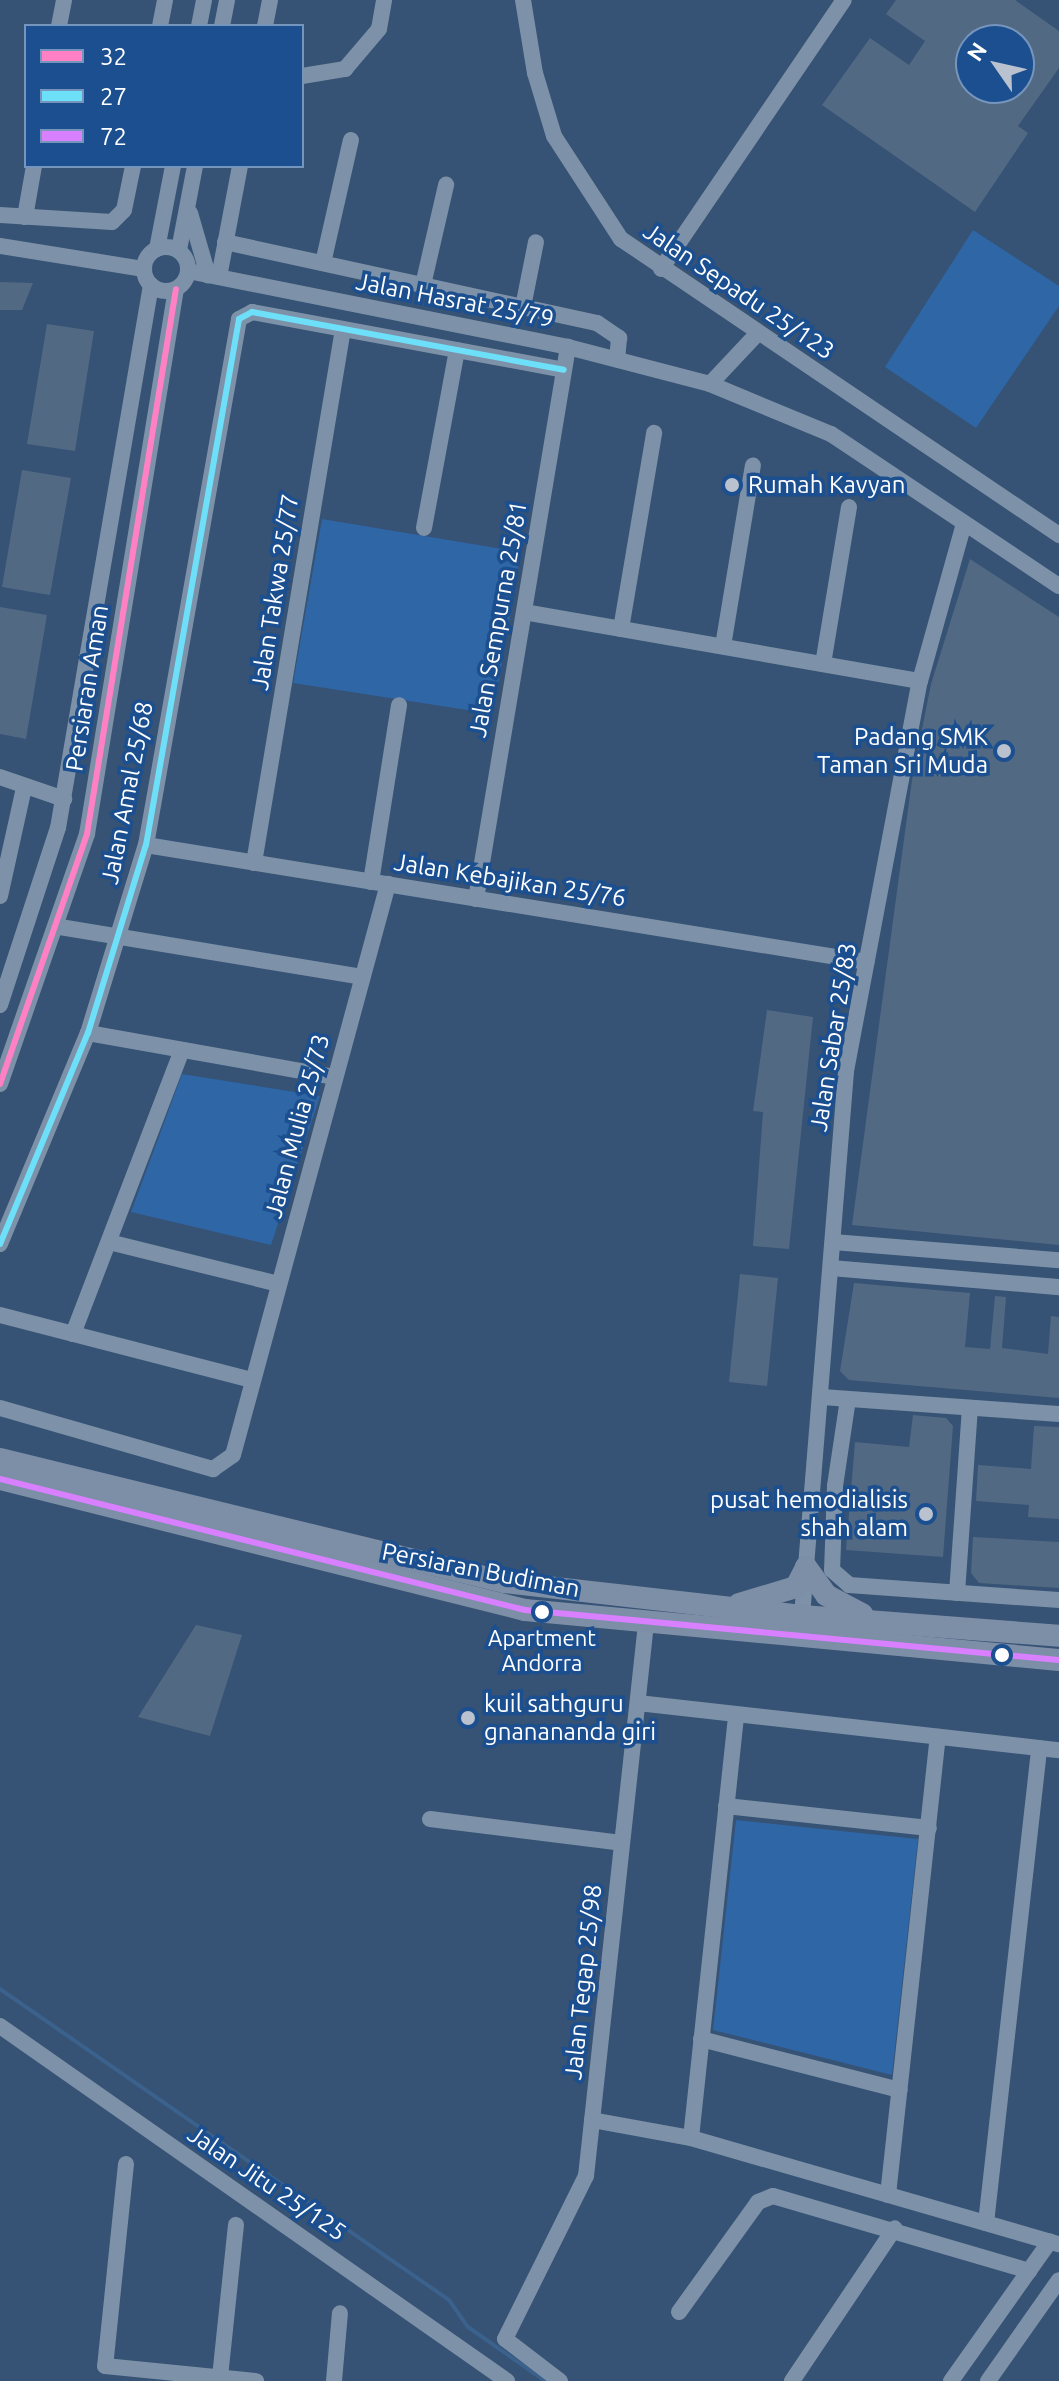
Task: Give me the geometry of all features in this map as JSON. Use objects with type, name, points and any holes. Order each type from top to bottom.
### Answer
[{"type":"main road","name":"Persiaran Budiman","points":[[0,1459],[504,1582],[718,1608],[1059,1636]]},
{"type":"main road","name":"Persiaran Budiman","points":[[0,1479],[384,1579],[525,1610],[646,1624],[909,1643],[1059,1660]]},
{"type":"main road","points":[[718,1608],[784,1593],[806,1567],[826,1595],[847,1610],[888,1622]]},
{"type":"main road","points":[[504,1582],[629,1609],[646,1624]]},
{"type":"main road","points":[[802,1616],[810,1627],[909,1643]]},
{"type":"street","points":[[59,24],[64,0]]},
{"type":"street","points":[[160,24],[165,0]]},
{"type":"street","points":[[199,24],[204,0]]},
{"type":"street","points":[[222,24],[227,0]]},
{"type":"street","points":[[265,24],[270,0]]},
{"type":"street","points":[[304,76],[345,69],[379,29],[384,0]]},
{"type":"street","points":[[661,269],[844,0]]},
{"type":"street","name":"Jalan Sepadu 25/123","points":[[518,1],[535,73],[573,174],[621,239],[757,334],[1054,532],[1059,512]]},
{"type":"street","points":[[323,263],[351,140]]},
{"type":"street","points":[[25,217],[34,168]]},
{"type":"street","points":[[0,215],[112,222],[124,210],[133,168]]},
{"type":"street","points":[[144,269],[157,249],[173,168]]},
{"type":"street","points":[[144,269],[151,285],[176,289],[188,271],[179,250],[195,168]]},
{"type":"street","points":[[214,276],[225,242],[240,168]]},
{"type":"street","points":[[423,285],[446,185]]},
{"type":"street","points":[[188,203],[214,276]]},
{"type":"street","points":[[225,242],[610,329],[619,338],[617,359]]},
{"type":"street","points":[[523,307],[536,242]]},
{"type":"street","points":[[0,246],[144,269]]},
{"type":"street","points":[[157,249],[179,250]]},
{"type":"street","points":[[123,265],[147,311]]},
{"type":"street","name":"Jalan Hasrat 25/79","points":[[188,271],[568,347],[710,384],[831,434],[1059,586]]},
{"type":"street","name":"Persiaran Aman","points":[[0,1005],[32,919],[64,799],[138,380],[151,285]]},
{"type":"street","name":"Persiaran Aman","points":[[0,1084],[60,927],[87,834],[176,289]]},
{"type":"street","name":"Jalan Amal 25/68","points":[[0,1244],[88,1033],[146,845],[233,334],[239,319],[252,312],[343,329]]},
{"type":"street","points":[[343,329],[564,370]]},
{"type":"street","name":"Jalan Takwa 25/77","points":[[254,863],[343,329]]},
{"type":"street","points":[[710,384],[757,334]]},
{"type":"street","name":"Jalan Sempurna 25/81","points":[[476,899],[568,347]]},
{"type":"street","points":[[424,528],[457,350]]},
{"type":"street","points":[[138,380],[153,365],[163,380]]},
{"type":"street","points":[[621,629],[654,433]]},
{"type":"street","points":[[723,646],[753,465]]},
{"type":"street","points":[[823,664],[849,507]]},
{"type":"street","name":"Jalan Sabar 25/83","points":[[802,1616],[846,1071],[920,681],[964,523]]},
{"type":"street","points":[[524,612],[920,681]]},
{"type":"street","name":"Jalan Mulia 25/73","points":[[0,1408],[213,1469],[233,1455],[362,977],[379,883],[399,705]]},
{"type":"street","points":[[0,777],[24,788],[64,799]]},
{"type":"street","points":[[0,896],[24,788]]},
{"type":"street","name":"Jalan Kebajikan 25/76","points":[[146,845],[867,962]]},
{"type":"street","points":[[60,927],[118,941],[362,977]]},
{"type":"street","points":[[88,1033],[335,1077]]},
{"type":"street","points":[[73,1334],[182,1050]]},
{"type":"street","points":[[109,1242],[279,1284]]},
{"type":"street","points":[[833,1242],[1059,1260]]},
{"type":"street","points":[[831,1268],[1059,1287]]},
{"type":"street","points":[[0,1315],[252,1380]]},
{"type":"street","points":[[822,1397],[1059,1414]]},
{"type":"street","points":[[848,1399],[835,1486],[832,1570],[849,1585],[1059,1600]]},
{"type":"street","points":[[957,1593],[970,1408]]},
{"type":"street","name":"Jalan Tegap 25/98","points":[[560,2381],[512,2348],[507,2327],[543,2269],[586,2176],[646,1624]]},
{"type":"street","points":[[638,1703],[1059,1750]]},
{"type":"street","points":[[691,2138],[736,1714]]},
{"type":"street","points":[[888,2195],[938,1737]]},
{"type":"street","points":[[986,2223],[1039,1748]]},
{"type":"street","points":[[726,1806],[929,1828]]},
{"type":"street","points":[[430,1819],[622,1843]]},
{"type":"street","name":"Jalan Jitu 25/125","points":[[0,2026],[507,2381]]},
{"type":"street","points":[[701,2039],[900,2090]]},
{"type":"street","points":[[592,2120],[691,2138],[1054,2242],[1029,2271],[951,2381]]},
{"type":"street","points":[[126,2164],[105,2366],[256,2381]]},
{"type":"street","points":[[679,2312],[758,2202],[773,2196],[895,2228],[1029,2271]]},
{"type":"street","points":[[220,2377],[236,2225]]},
{"type":"street","points":[[792,2381],[895,2228]]},
{"type":"street","points":[[988,2381],[1059,2280]]},
{"type":"street","points":[[334,2381],[340,2313]]},
{"type":"shaded area","points":[[973,230],[1059,286],[1059,306],[976,428],[885,367]]},
{"type":"shaded area","points":[[322,519],[521,552],[493,714],[293,683]]},
{"type":"shaded area","points":[[182,1074],[320,1096],[271,1245],[131,1212]]},
{"type":"shaded area","points":[[736,1820],[918,1839],[892,2075],[713,2030]]},
{"type":"building","points":[[896,0],[1015,0],[1059,31],[1059,68],[1035,102],[1035,24],[955,24],[955,104],[1034,104],[1018,126],[1028,133],[975,212],[822,105],[870,38],[909,65],[925,41],[886,14]]},
{"type":"building","points":[[0,282],[33,283],[22,310],[0,310]]},
{"type":"building","points":[[47,324],[94,331],[75,451],[27,444]]},
{"type":"building","points":[[22,470],[71,478],[50,595],[2,587]]},
{"type":"building","points":[[970,559],[1059,617],[1059,1245],[852,1225],[912,780],[931,684]]},
{"type":"building","points":[[0,607],[47,615],[26,739],[0,734]]},
{"type":"building","points":[[767,1010],[813,1017],[789,1249],[753,1246],[763,1112],[753,1111]]},
{"type":"building","points":[[740,1274],[778,1278],[767,1386],[729,1382]]},
{"type":"building","points":[[854,1283],[970,1293],[965,1347],[990,1349],[995,1296],[1006,1297],[1002,1348],[1048,1354],[1051,1316],[1059,1317],[1059,1398],[849,1380],[840,1371]]},
{"type":"building","points":[[913,1415],[946,1418],[953,1426],[943,1557],[846,1550],[855,1442],[909,1447]]},
{"type":"building","points":[[1034,1426],[1059,1427],[1059,1519],[1028,1517],[1029,1505],[976,1501],[978,1465],[1031,1469]]},
{"type":"building","points":[[973,1537],[1059,1542],[1059,1588],[979,1583],[971,1573]]},
{"type":"building","points":[[196,1625],[242,1635],[210,1736],[138,1717]]},
{"type":"waterway","points":[[0,1989],[449,2300],[468,2327],[545,2381]]},
{"type":"transit line","name":"32","points":[[0,1084],[87,834],[176,289]]},
{"type":"transit line","name":"27","points":[[0,1244],[88,1033],[146,845],[239,319],[252,312],[564,370]]},
{"type":"transit line","name":"72","points":[[0,1479],[525,1610],[1059,1660]]},
{"type":"place","name":"Rumah Kavyan","points":[[732,485]]},
{"type":"place","name":"Padang SMK Taman Sri Muda","points":[[1004,751]]},
{"type":"place","name":"pusat hemodialisis shah alam","points":[[926,1514]]},
{"type":"place","name":"Apartment Andorra","points":[[542,1612]]},
{"type":"place","name":"kuil sathguru gnanananda giri","points":[[468,1718]]}]
